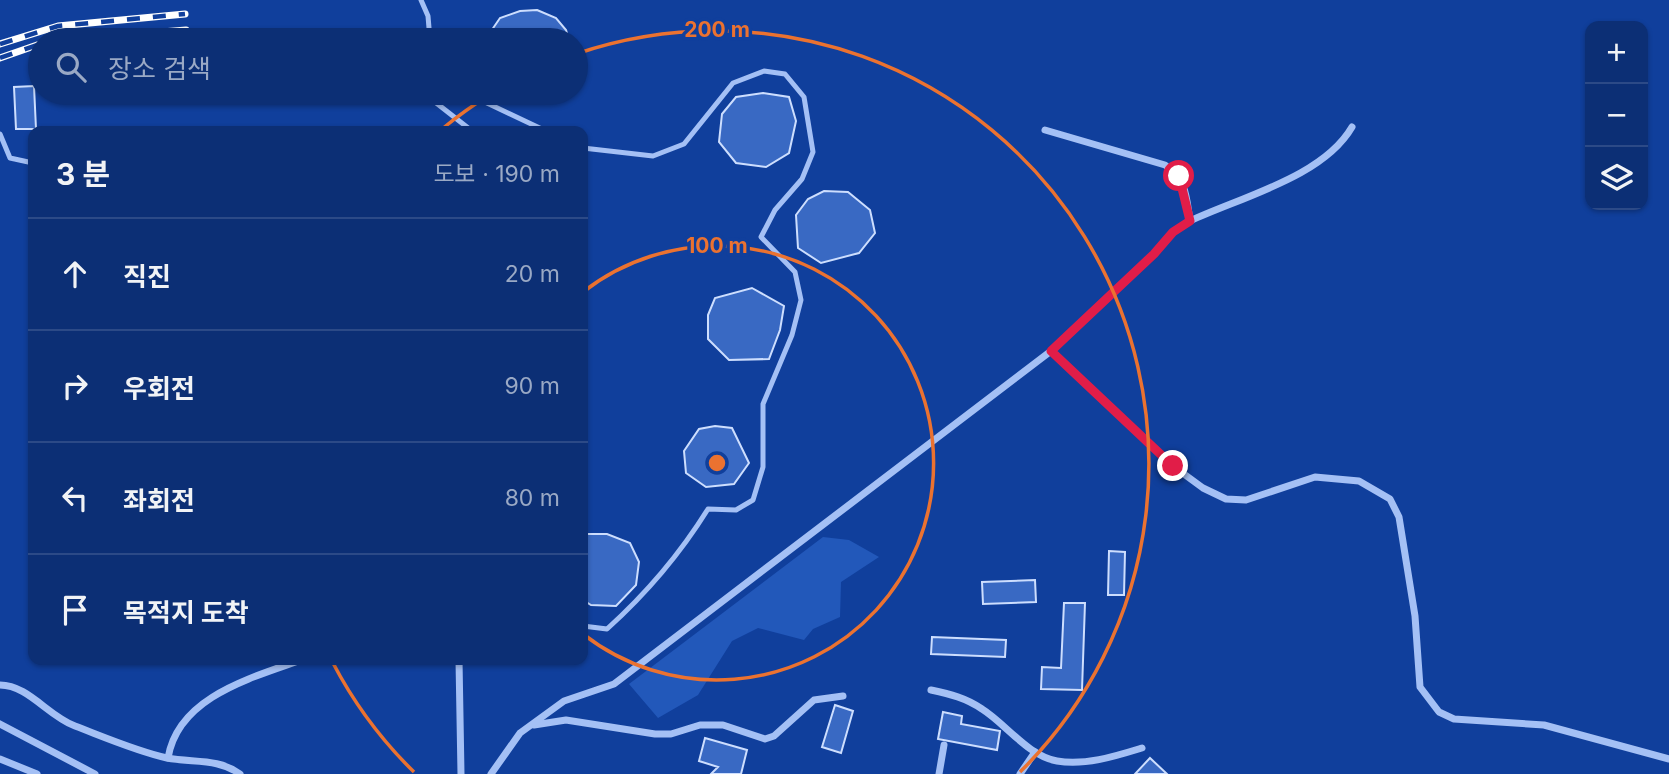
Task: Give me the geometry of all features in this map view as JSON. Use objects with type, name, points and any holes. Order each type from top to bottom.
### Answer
[{"type":"street","points":[[491,774],[520,733],[564,701],[614,684],[1051,351],[1154,254],[1173,232],[1190,221],[1320,163],[1345,139],[1352,127]]},
{"type":"street","points":[[1045,130],[1165,165],[1179,176],[1190,221]]},
{"type":"street","points":[[1051,351],[1173,466],[1203,488],[1226,499],[1246,500],[1315,477],[1359,481],[1390,499],[1399,517],[1416,623],[1420,687],[1439,712],[1454,719],[1544,725],[1669,759]]},
{"type":"street","points":[[168,758],[171,741],[198,707],[234,685],[288,665]]},
{"type":"street","points":[[459,665],[461,774]]},
{"type":"street","points":[[0,685],[18,688],[42,708],[71,725],[168,758],[226,764],[240,774]]},
{"type":"street","points":[[931,690],[962,697],[983,709],[1035,752],[1056,761],[1079,762],[1142,748]]},
{"type":"street","points":[[531,725],[566,720],[655,734],[671,734],[701,725],[723,725],[765,739],[774,736],[814,700],[843,696]]},
{"type":"street","points":[[0,724],[95,774]]},
{"type":"street","points":[[939,774],[944,745]]},
{"type":"street","points":[[1020,774],[1035,752]]},
{"type":"street","points":[[0,759],[37,774]]},
{"type":"lane","points":[[421,0],[428,16],[429,28]]},
{"type":"lane","points":[[588,149],[653,156],[684,145],[733,83],[764,71],[785,75],[804,97],[813,152],[802,179],[775,210],[761,237],[795,272],[802,300],[792,335],[763,404],[763,467],[753,500],[736,510],[708,509],[690,539],[644,596],[607,629],[588,626]]},
{"type":"lane","points":[[439,105],[466,126]]},
{"type":"lane","points":[[491,105],[535,126]]},
{"type":"lane","points":[[0,134],[10,158],[28,162]]},
{"type":"shaded area","points":[[823,537],[849,540],[879,557],[841,582],[840,617],[813,629],[804,640],[758,628],[732,641],[698,695],[658,718],[629,684]]},
{"type":"building","points":[[537,10],[556,18],[564,28],[493,28],[500,18],[520,11]]},
{"type":"building","points":[[28,86],[28,105],[35,105],[36,126],[16,129],[14,87]]},
{"type":"building","points":[[763,93],[789,97],[796,121],[789,153],[766,167],[736,163],[719,142],[722,114],[736,97]]},
{"type":"building","points":[[824,191],[848,192],[870,210],[875,233],[859,253],[821,263],[798,248],[796,215],[808,199]]},
{"type":"building","points":[[752,288],[784,306],[780,330],[769,359],[729,360],[708,339],[708,315],[715,298]]},
{"type":"building","points":[[715,426],[732,428],[749,463],[734,484],[706,487],[686,473],[684,451],[699,429]]},
{"type":"building","points":[[588,534],[607,534],[630,543],[639,562],[636,585],[616,606],[588,603]]},
{"type":"building","points":[[1109,551],[1125,552],[1124,595],[1108,595]]},
{"type":"building","points":[[1035,580],[1036,602],[983,604],[982,582]]},
{"type":"building","points":[[1064,603],[1085,603],[1082,690],[1041,689],[1042,667],[1061,668]]},
{"type":"building","points":[[932,637],[1006,640],[1005,657],[931,654]]},
{"type":"building","points":[[835,705],[853,711],[841,753],[822,747]]},
{"type":"building","points":[[943,712],[962,716],[961,724],[1000,731],[997,750],[938,739]]},
{"type":"building","points":[[705,738],[747,750],[741,774],[711,774],[718,767],[699,761]]},
{"type":"building","points":[[1150,758],[1167,774],[1135,774]]},
{"type":"railway","points":[[52,28],[185,14]]},
{"type":"railway","points":[[0,44],[28,35]]},
{"type":"railway","points":[[0,58],[28,48]]},
{"type":"route","points":[[1173,466],[1051,351],[1154,254],[1173,232],[1190,221],[1185,190],[1179,176]]}]
